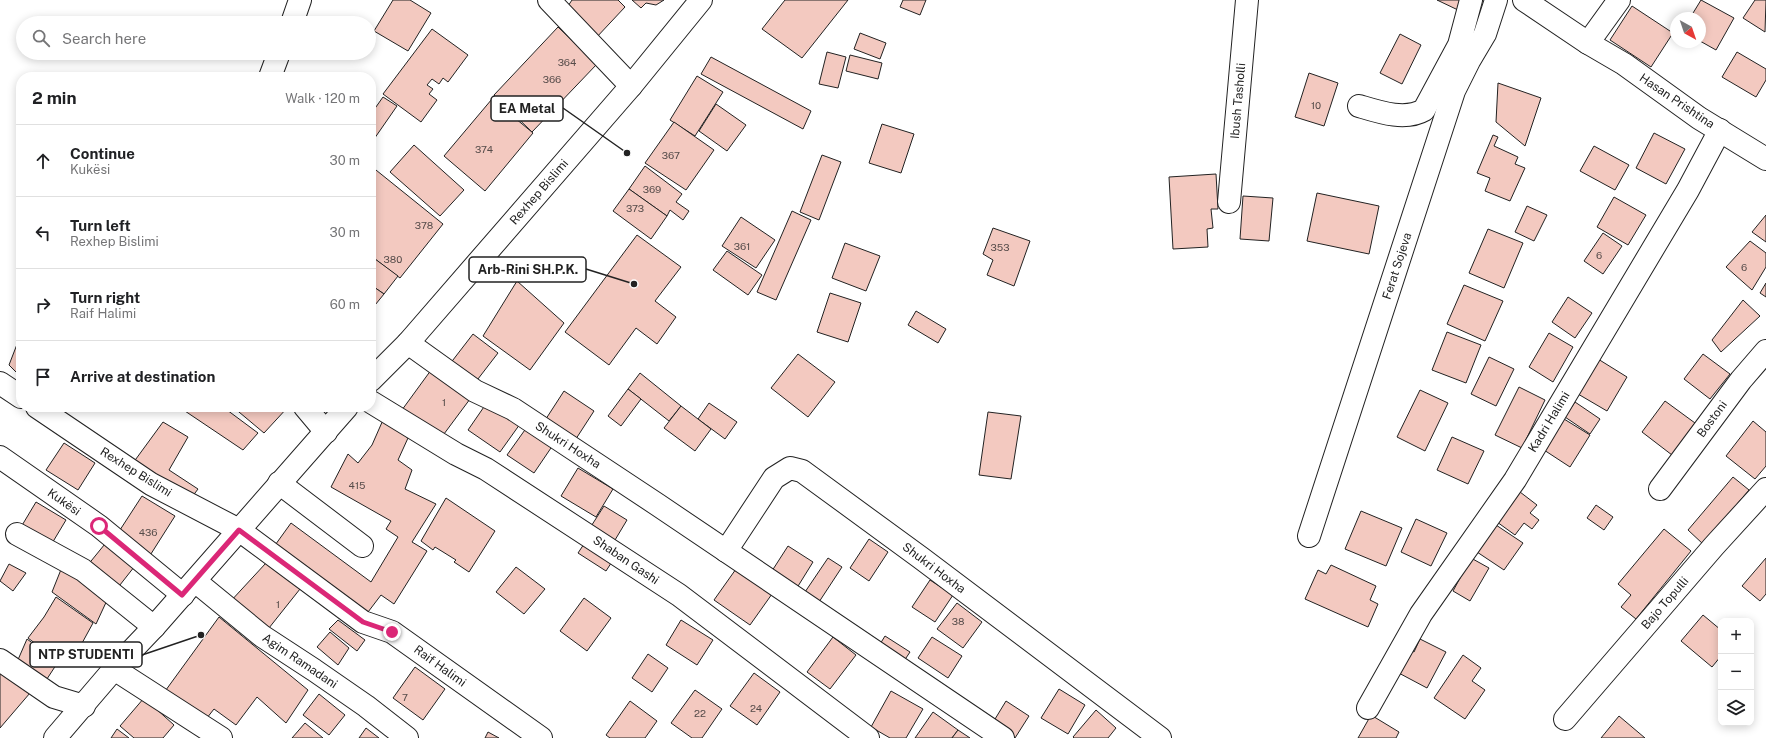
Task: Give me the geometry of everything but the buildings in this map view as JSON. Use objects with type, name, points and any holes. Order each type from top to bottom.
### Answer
[{"type":"street","points":[[294,16],[300,0]]},
{"type":"street","points":[[549,0],[631,86]]},
{"type":"street","name":"Rexhep Bislimi","points":[[376,375],[408,342],[631,86],[701,0]]},
{"type":"street","name":"Ibush Tasholli","points":[[1229,202],[1246,0]]},
{"type":"street","points":[[1359,106],[1388,114],[1416,115],[1424,110],[1459,45],[1471,0]]},
{"type":"street","name":"Ferat Sojeva","points":[[1309,536],[1454,91],[1468,61],[1485,34],[1496,0]]},
{"type":"street","name":"Hasan Prishtina","points":[[1524,0],[1588,44],[1624,64],[1699,118],[1766,159]]},
{"type":"street","points":[[1588,44],[1619,0]]},
{"type":"street","points":[[272,72],[276,60]]},
{"type":"street","name":"Kadri Halimi","points":[[1368,708],[1421,614],[1519,473],[1688,190],[1720,130]]},
{"type":"street","name":"Shukri Hoxha","points":[[408,342],[475,391],[513,410],[726,551],[1003,738]]},
{"type":"street","name":"Bostoni","points":[[1660,489],[1741,380],[1766,351]]},
{"type":"street","points":[[0,382],[16,393]]},
{"type":"street","name":"Shaban Gashi","points":[[376,405],[456,454],[486,469],[672,591],[868,738]]},
{"type":"street","name":"Rexhep Bislimi","points":[[44,412],[151,484],[239,530]]},
{"type":"street","points":[[309,412],[326,432]]},
{"type":"street","points":[[55,738],[84,706],[114,669],[189,588],[279,483],[343,412]]},
{"type":"street","name":"Kukësi","points":[[0,457],[189,588]]},
{"type":"street","name":"Shukri Hoxha","points":[[726,551],[774,478],[790,468],[802,471],[921,558],[1160,738]]},
{"type":"street","points":[[279,483],[362,546]]},
{"type":"street","name":"Bajo Topulli","points":[[1565,719],[1714,546],[1766,489]]},
{"type":"street","name":"Raif Halimi","points":[[239,530],[363,622],[392,632],[541,738]]},
{"type":"street","points":[[17,534],[83,570],[154,627]]},
{"type":"street","name":"Agim Ramadani","points":[[189,588],[321,674],[407,738]]},
{"type":"street","points":[[0,660],[54,697],[84,706]]},
{"type":"street","points":[[114,669],[221,738]]},
{"type":"place","name":"EA Metal","points":[[627,153]]},
{"type":"place","name":"Arb-Rini SH.P.K.","points":[[634,284]]},
{"type":"place","name":"NTP STUDENTI","points":[[201,635]]},
{"type":"route","points":[[99,526],[141,559],[182,595],[239,530],[363,622],[392,632]]}]
